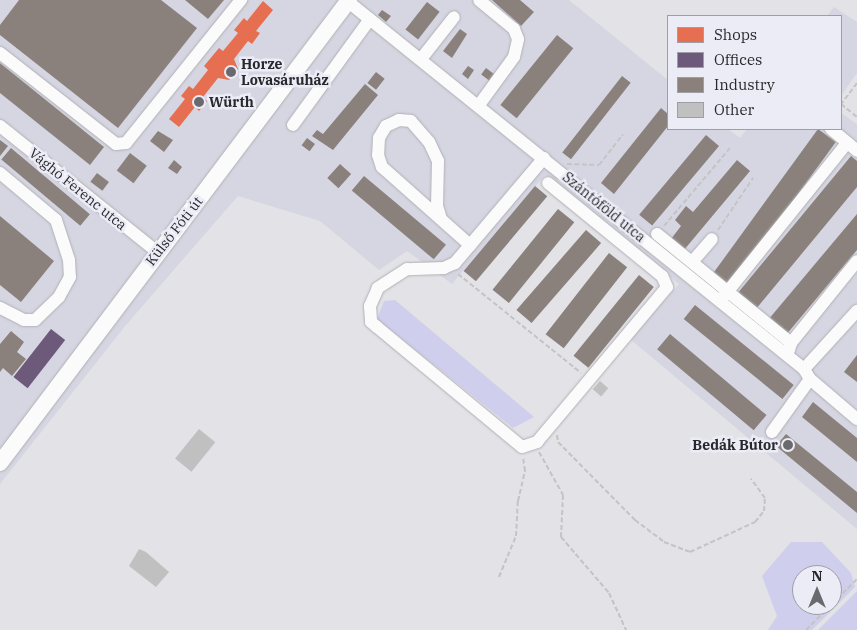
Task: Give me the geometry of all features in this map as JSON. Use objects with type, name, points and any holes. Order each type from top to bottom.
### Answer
[{"type":"main road","name":"Külső Fóti út","points":[[0,463],[347,0]]},
{"type":"street","points":[[0,53],[116,144],[126,143],[241,0]]},
{"type":"street","name":"Szántóföld utca","points":[[347,0],[479,104],[555,167],[724,296],[857,419]]},
{"type":"street","points":[[479,0],[514,29],[518,39],[514,57],[479,104]]},
{"type":"street","points":[[421,59],[454,16]]},
{"type":"street","points":[[293,125],[370,19]]},
{"type":"street","points":[[441,219],[436,206],[438,161],[429,142],[411,121],[398,120],[386,126],[380,138],[378,156],[382,167],[470,245]]},
{"type":"street","name":"Vághó Ferenc utca","points":[[0,126],[157,252]]},
{"type":"street","points":[[724,296],[852,147],[831,130]]},
{"type":"street","points":[[544,158],[455,263],[444,268],[406,269],[378,288],[370,306],[371,322],[522,447],[537,442],[667,287],[662,276],[548,183]]},
{"type":"street","points":[[0,173],[56,220],[69,260],[70,277],[59,297],[35,320],[24,320],[0,308]]},
{"type":"street","points":[[657,234],[692,262],[724,296],[791,343]]},
{"type":"street","points":[[692,262],[712,238]]},
{"type":"street","points":[[788,356],[791,343],[857,261]]},
{"type":"street","points":[[772,432],[807,374],[857,311]]},
{"type":"path","points":[[842,103],[857,83]]},
{"type":"path","points":[[842,105],[857,117]]},
{"type":"path","points":[[555,167],[571,163],[599,164],[623,134]]},
{"type":"path","points":[[657,234],[730,148]]},
{"type":"path","points":[[712,238],[753,178]]},
{"type":"path","points":[[455,263],[456,272],[588,380]]},
{"type":"path","points":[[555,420],[558,442],[636,520],[664,542],[690,552],[755,522],[764,511],[765,498],[751,480]]},
{"type":"path","points":[[537,442],[540,459],[556,479],[562,495],[561,537],[609,593],[626,630]]},
{"type":"path","points":[[498,577],[516,536],[518,501],[525,471],[522,447]]},
{"type":"path","points":[[842,595],[857,579]]},
{"type":"path","points":[[806,630],[822,615]]},
{"type":"shaded area","points":[[0,0],[569,0],[667,79],[667,130],[729,130],[740,138],[746,130],[842,130],[842,114],[857,124],[857,529],[630,339],[679,284],[545,175],[452,284],[407,251],[379,270],[320,221],[238,196],[126,325],[0,484]]},
{"type":"shaded area","points":[[834,7],[857,22],[857,73],[842,95],[842,15],[828,15]]},
{"type":"shaded area","points":[[395,300],[534,417],[513,428],[377,319],[384,301]]},
{"type":"shaded area","points":[[791,542],[822,542],[851,573],[855,587],[842,600],[842,565],[792,565],[792,615],[827,615],[812,630],[768,630],[777,616],[762,576]]},
{"type":"shaded area","points":[[857,591],[857,630],[818,630],[833,615],[842,615],[842,606]]},
{"type":"building: Shops","points":[[263,1],[273,10],[256,31],[260,33],[252,44],[248,41],[234,59],[238,69],[229,80],[218,78],[203,97],[207,101],[199,111],[195,107],[179,127],[169,119],[185,99],[181,96],[189,86],[193,89],[208,70],[204,66],[219,48],[223,51],[238,33],[234,30],[244,18],[247,21]]},
{"type":"building: Offices","points":[[51,329],[65,340],[28,388],[13,377]]},
{"type":"building: Industry","points":[[19,0],[161,0],[197,28],[118,128],[0,35],[0,25]]},
{"type":"building: Industry","points":[[185,0],[224,0],[208,19]]},
{"type":"building: Industry","points":[[492,0],[520,0],[534,12],[521,26]]},
{"type":"building: Industry","points":[[427,2],[440,12],[418,39],[405,30]]},
{"type":"building: Industry","points":[[382,10],[391,16],[386,22],[378,15]]},
{"type":"building: Industry","points":[[460,29],[467,34],[452,58],[443,51]]},
{"type":"building: Industry","points":[[557,35],[573,48],[517,118],[500,105]]},
{"type":"building: Industry","points":[[0,63],[104,147],[90,165],[0,93]]},
{"type":"building: Industry","points":[[468,66],[474,70],[468,79],[462,74]]},
{"type":"building: Industry","points":[[486,68],[494,74],[489,80],[481,74]]},
{"type":"building: Industry","points":[[376,72],[385,79],[376,90],[367,83]]},
{"type":"building: Industry","points":[[622,76],[631,83],[571,159],[562,152]]},
{"type":"building: Industry","points":[[365,84],[378,95],[333,150],[312,136],[317,130],[323,134]]},
{"type":"building: Industry","points":[[661,108],[667,113],[667,127],[614,194],[601,183]]},
{"type":"building: Industry","points":[[817,130],[819,130],[836,142],[731,287],[713,274]]},
{"type":"building: Industry","points":[[158,131],[173,140],[164,152],[150,141]]},
{"type":"building: Industry","points":[[706,135],[719,146],[652,226],[639,215]]},
{"type":"building: Industry","points":[[307,138],[315,144],[310,151],[302,145]]},
{"type":"building: Industry","points":[[0,140],[8,146],[0,156]]},
{"type":"building: Industry","points":[[11,148],[90,214],[80,226],[1,159]]},
{"type":"building: Industry","points":[[130,153],[147,166],[134,183],[117,171]]},
{"type":"building: Industry","points":[[851,156],[857,161],[857,187],[756,309],[737,294]]},
{"type":"building: Industry","points":[[174,160],[182,167],[177,174],[168,168]]},
{"type":"building: Industry","points":[[737,160],[750,171],[684,250],[671,239],[681,226],[675,220],[686,206],[693,212]]},
{"type":"building: Industry","points":[[340,164],[351,174],[338,188],[327,178]]},
{"type":"building: Industry","points":[[97,173],[109,182],[102,191],[90,182]]},
{"type":"building: Industry","points":[[364,176],[446,245],[434,259],[352,191]]},
{"type":"building: Industry","points":[[535,186],[547,196],[476,281],[464,271]]},
{"type":"building: Industry","points":[[558,209],[574,222],[509,303],[493,290]]},
{"type":"building: Industry","points":[[857,214],[857,250],[786,335],[768,320]]},
{"type":"building: Industry","points":[[0,216],[54,261],[21,302],[0,285]]},
{"type":"building: Industry","points":[[586,230],[601,243],[532,323],[516,310]]},
{"type":"building: Industry","points":[[609,253],[627,267],[564,348],[546,334]]},
{"type":"building: Industry","points":[[639,275],[654,287],[588,368],[574,356]]},
{"type":"building: Industry","points":[[695,305],[794,385],[782,399],[684,319]]},
{"type":"building: Industry","points":[[11,331],[24,342],[17,352],[26,359],[12,376],[3,368],[0,372],[0,344]]},
{"type":"building: Industry","points":[[670,334],[767,415],[754,430],[657,349]]},
{"type":"building: Industry","points":[[857,355],[857,382],[844,372]]},
{"type":"building: Industry","points":[[813,402],[857,438],[857,462],[802,417]]},
{"type":"building: Industry","points":[[786,434],[857,492],[857,513],[776,446]]},
{"type":"building: Other","points":[[600,381],[608,388],[601,397],[593,389]]},
{"type":"building: Other","points":[[199,429],[215,442],[191,472],[175,459]]},
{"type":"building: Other","points":[[139,549],[146,552],[169,572],[156,587],[129,566]]},
{"type":"place","name":"Horze Lovasáruház","points":[[231,72]]},
{"type":"place","name":"Würth","points":[[199,102]]},
{"type":"place","name":"Bedák Bútor","points":[[788,445]]}]
